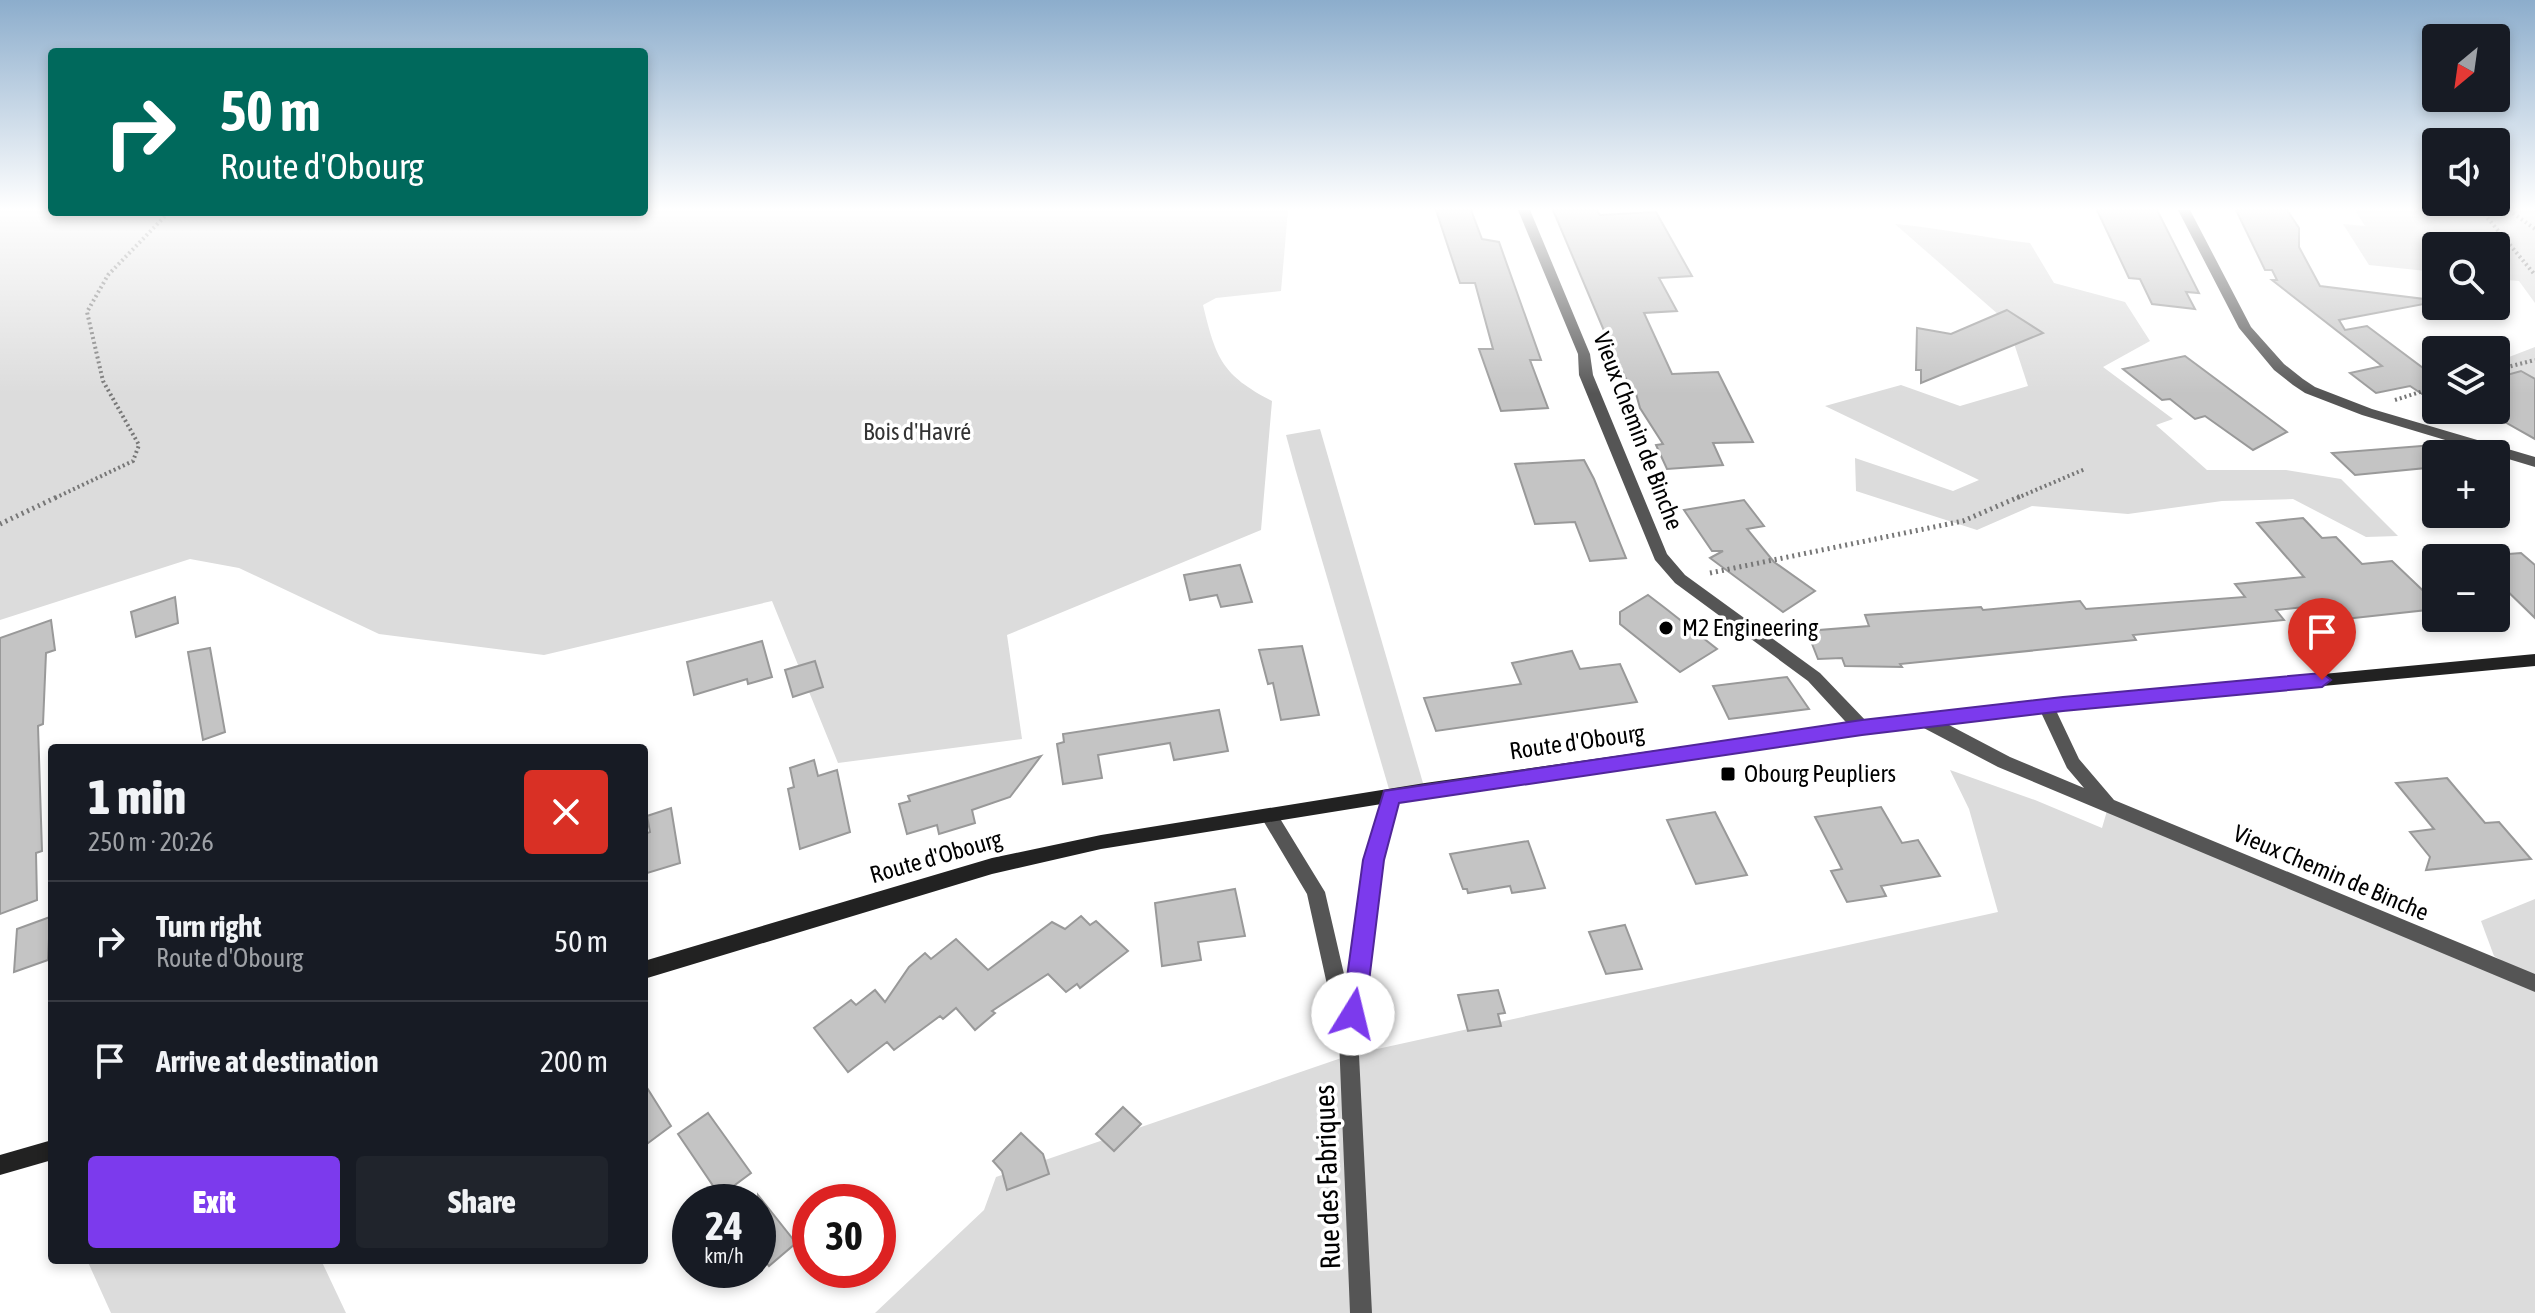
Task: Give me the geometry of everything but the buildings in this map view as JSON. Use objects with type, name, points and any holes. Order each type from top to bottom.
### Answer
[{"type":"main road","name":"Route d'Obourg","points":[[648,969],[992,866],[1101,842],[1391,796],[1924,720],[2535,660]]},
{"type":"main road","points":[[0,1165],[48,1151]]},
{"type":"street","name":"Vieux Chemin de Binche","points":[[1550,271],[1584,354],[1586,375],[1660,556],[1680,579],[1814,677],[1862,728]]},
{"type":"street","points":[[2216,271],[2245,328],[2279,367],[2310,390],[2367,412],[2535,462]]},
{"type":"street","name":"Vieux Chemin de Binche","points":[[2046,706],[2073,763],[2109,804]]},
{"type":"street","name":"Vieux Chemin de Binche","points":[[1924,720],[2004,762],[2535,983]]},
{"type":"street","name":"Rue des Fabriques","points":[[1349,1039],[1374,860],[1391,796]]},
{"type":"street","name":"Rue des Fabriques","points":[[1270,817],[1316,892],[1349,1039],[1361,1313]]},
{"type":"path","points":[[0,524],[133,461],[139,445],[103,381],[87,312],[112,271]]},
{"type":"path","points":[[2510,366],[2535,360]]},
{"type":"path","points":[[2367,412],[2422,392]]},
{"type":"path","points":[[1680,579],[1963,521],[2085,469]]},
{"type":"green space","name":"Bois d'Havré","points":[[0,271],[1283,271],[1281,291],[1216,298],[1203,305],[1212,339],[1224,364],[1242,383],[1272,401],[1261,530],[1007,635],[1022,739],[838,763],[772,601],[544,655],[379,634],[239,568],[190,559],[0,620]]},
{"type":"green space","points":[[1949,271],[2047,271],[2054,283],[2125,302],[2150,341],[2103,367],[2173,419],[2156,425],[2207,470],[2286,470],[2341,479],[2398,536],[2366,537],[2293,499],[2222,501],[2128,514],[2032,506],[1977,530],[1856,491],[1855,458],[1953,491],[1979,480],[1825,406],[1901,385],[1960,406],[2028,386],[2007,322]]},
{"type":"green space","points":[[2510,271],[2535,271],[2535,303],[2519,281],[2510,280]]},
{"type":"green space","points":[[2535,347],[2535,390],[2510,381],[2510,357]]},
{"type":"green space","points":[[1320,429],[1425,790],[1391,796],[1295,468],[1286,435]]},
{"type":"green space","points":[[1950,770],[2102,828],[2109,804],[2535,983],[2535,1313],[875,1313],[984,1210],[996,1177],[1350,1055],[1998,912],[1969,809]]},
{"type":"green space","points":[[2535,899],[2535,981],[2494,956],[2481,921]]},
{"type":"green space","points":[[89,1264],[323,1264],[346,1313],[111,1313]]},
{"type":"place","name":"M2 Engineering","points":[[1666,628]]},
{"type":"place","name":"Obourg Peupliers","points":[[1728,774]]},
{"type":"route","points":[[1353,1014],[1374,860],[1391,796],[1862,728],[2063,704],[2322,680]]}]
